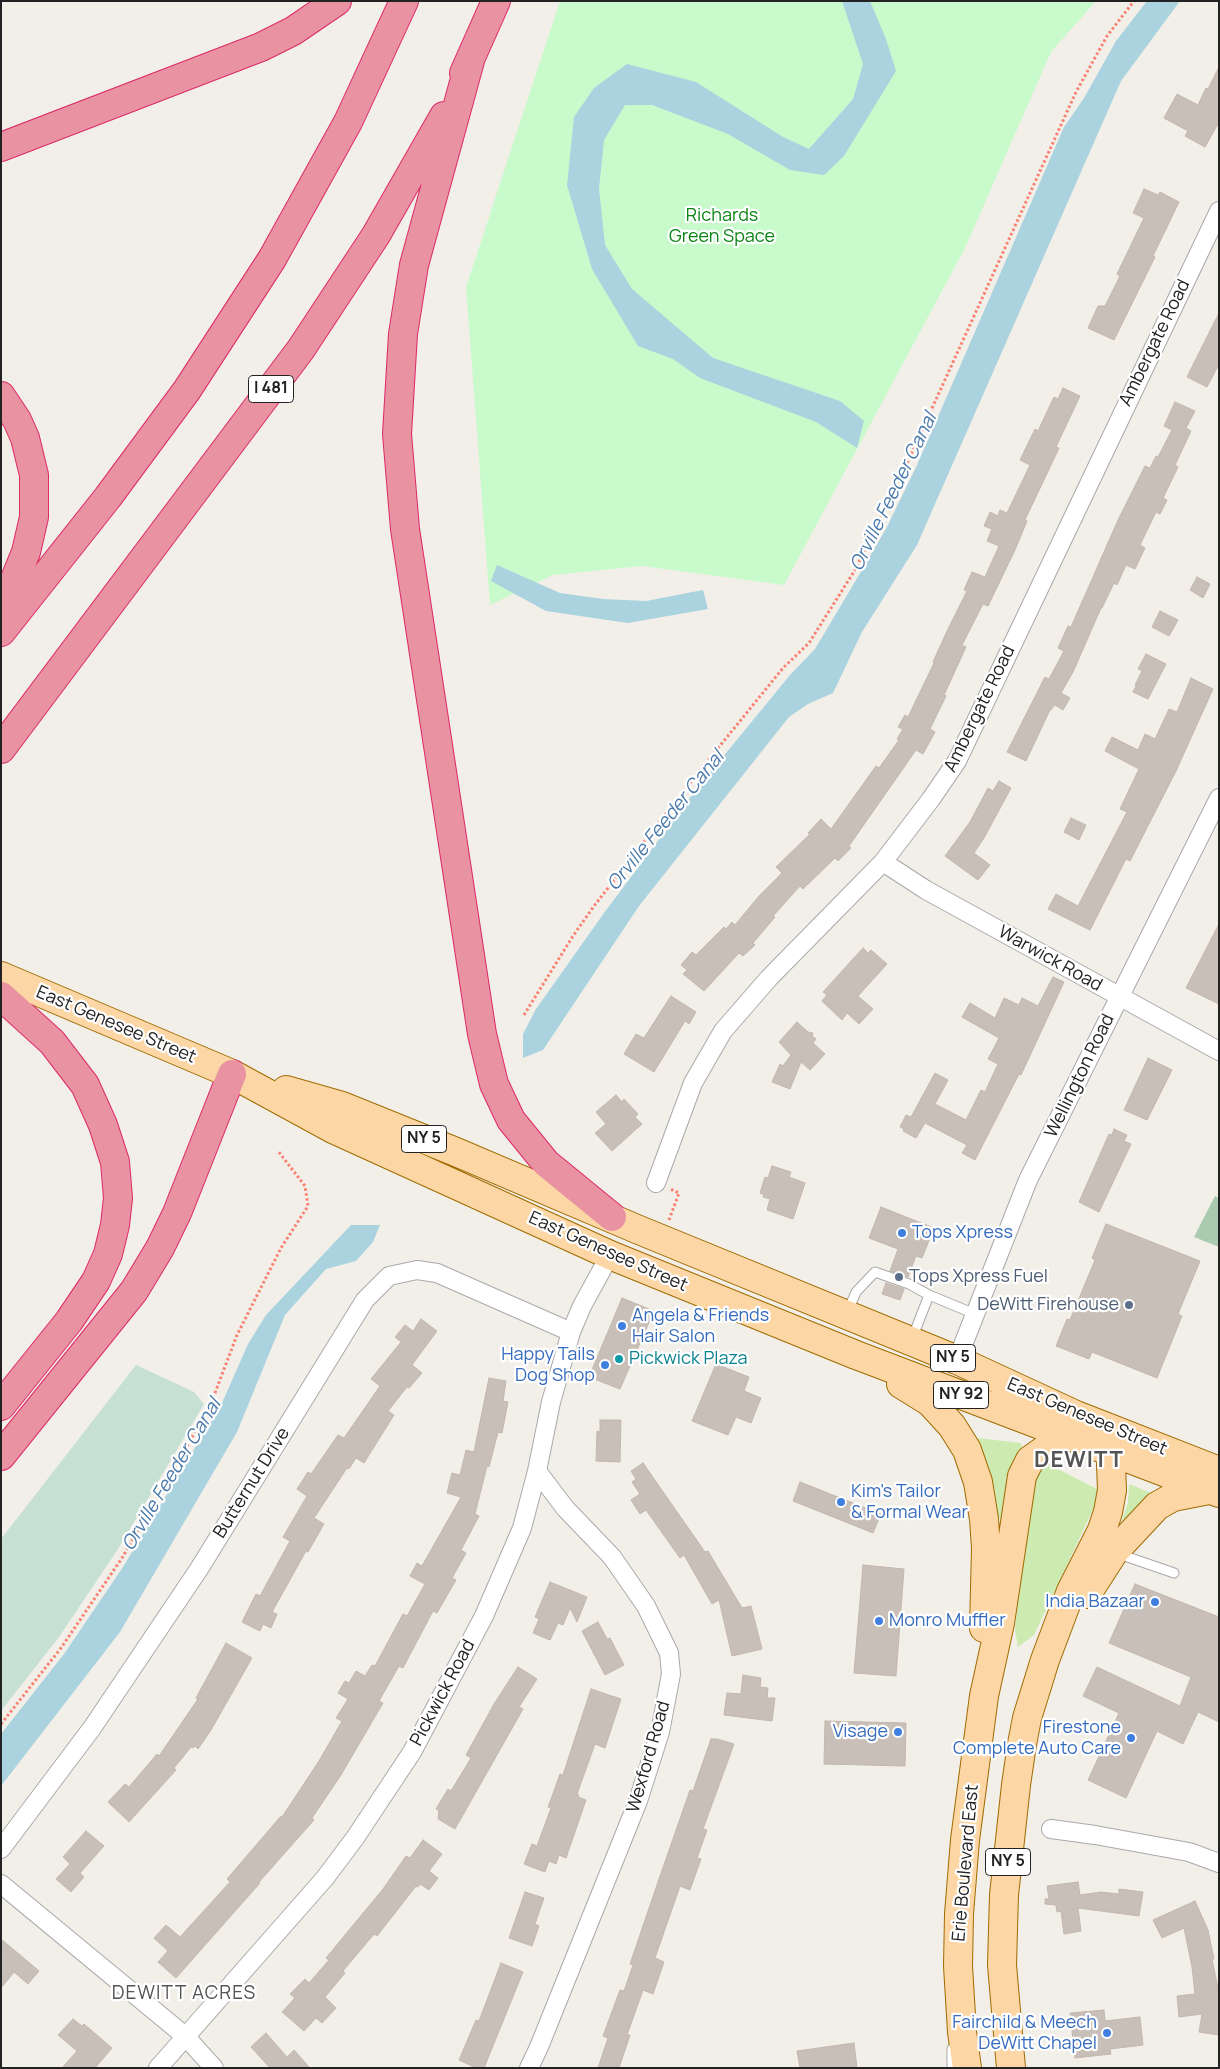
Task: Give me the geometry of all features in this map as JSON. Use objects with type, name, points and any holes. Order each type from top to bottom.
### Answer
[{"type":"highway","points":[[1,147],[261,47],[293,31],[338,1]]},
{"type":"highway","points":[[1,632],[108,497],[187,390],[267,267],[348,122],[404,1]]},
{"type":"highway","name":"I 481","points":[[1,749],[301,349],[376,235],[442,120],[496,1]]},
{"type":"highway","points":[[471,57],[414,265],[403,334],[397,434],[405,529],[482,1034],[494,1084],[511,1120],[546,1163],[612,1218]]},
{"type":"highway","points":[[1,396],[18,420],[25,438],[34,475],[34,517],[26,552],[1,613]]},
{"type":"highway","points":[[1,996],[52,1042],[85,1085],[103,1125],[115,1162],[118,1198],[115,1225],[108,1254],[96,1281],[69,1321],[1,1406]]},
{"type":"highway","points":[[1,1456],[134,1291],[160,1248],[177,1213],[232,1074]]},
{"type":"main road","name":"East Genesee Street","points":[[1,976],[232,1074],[333,1128],[610,1255],[856,1355],[1071,1424],[1216,1485]]},
{"type":"main road","name":"East Genesee Street","points":[[232,1074],[342,1106],[957,1360],[1071,1424]]},
{"type":"main road","points":[[610,1255],[651,1234]]},
{"type":"main road","name":"NY 5","points":[[856,1355],[930,1402],[952,1426],[967,1450],[978,1482],[984,1519],[986,1548],[984,1696]]},
{"type":"main road","name":"Erie Boulevard East","points":[[967,2068],[960,2013],[958,1966],[959,1914],[965,1840],[984,1696],[1000,1623],[1022,1476],[1030,1460],[1071,1424]]},
{"type":"main road","name":"NY 5","points":[[1011,2068],[1002,1965],[1004,1895],[1022,1744],[1027,1718],[1045,1660],[1071,1591],[1102,1530],[1108,1512],[1112,1490],[1111,1466],[1116,1443]]},
{"type":"main road","points":[[1045,1660],[1114,1552],[1158,1506],[1174,1497],[1216,1485]]},
{"type":"street","name":"Ambergate Road","points":[[656,1183],[693,1083],[723,1031],[769,978],[883,862],[957,761],[1219,211]]},
{"type":"street","name":"Wellington Road","points":[[957,1360],[1028,1180],[1219,798]]},
{"type":"street","name":"Warwick Road","points":[[883,862],[926,890],[1219,1051]]},
{"type":"street","name":"Pickwick Road","points":[[158,2068],[325,1878],[355,1838],[412,1752],[484,1616],[522,1528],[537,1471],[551,1402],[571,1332],[595,1280],[610,1255]]},
{"type":"street","name":"Butternut Drive","points":[[1,1849],[92,1728],[199,1568],[365,1300],[389,1276],[417,1270],[437,1273],[571,1332]]},
{"type":"street","name":"Wexford Road","points":[[529,2068],[540,2047],[638,1801],[660,1732],[671,1674],[669,1653],[646,1606],[612,1557],[566,1508],[537,1471]]},
{"type":"street","points":[[1051,1829],[1189,1852],[1219,1863]]},
{"type":"street","points":[[1,1884],[185,2036],[214,2068]]},
{"type":"lane","points":[[846,1315],[856,1292],[874,1272],[909,1284],[929,1295],[975,1314]]},
{"type":"lane","points":[[911,1341],[929,1295]]},
{"type":"lane","points":[[1114,1552],[1174,1573]]},
{"type":"lane","points":[[952,2068],[951,2040],[960,2013]]},
{"type":"path","points":[[524,1015],[594,906],[783,668],[809,643],[855,570],[912,452],[1076,92],[1108,36],[1134,1]]},
{"type":"path","points":[[1,1724],[61,1648],[122,1558],[210,1406],[238,1335],[281,1248],[308,1206],[306,1186],[278,1151]]},
{"type":"path","points":[[651,1234],[680,1193],[656,1183]]},
{"type":"green space","name":"Richards Green Space","points":[[560,1],[1096,1],[1051,52],[965,248],[784,585],[642,566],[553,575],[490,605],[466,287]]},
{"type":"green space","points":[[1215,1196],[1219,1198],[1219,1247],[1194,1237]]},
{"type":"green space","points":[[136,1365],[194,1392],[204,1404],[118,1549],[59,1637],[1,1711],[1,1539]]},
{"type":"green space","points":[[977,1438],[1021,1443],[1022,1450],[1006,1519],[997,1518],[990,1479],[981,1445]]},
{"type":"green space","points":[[1044,1462],[1099,1490],[1097,1501],[1034,1635],[1018,1647],[1015,1630],[1031,1487]]},
{"type":"green space","points":[[1129,1485],[1153,1494],[1119,1530],[1128,1502]]},
{"type":"water","points":[[842,1],[870,1],[886,39],[896,71],[844,156],[824,175],[790,170],[728,134],[652,105],[625,105],[604,140],[599,189],[605,245],[632,289],[713,358],[840,401],[864,421],[857,448],[816,422],[700,378],[673,359],[638,346],[592,269],[567,185],[574,117],[594,88],[627,64],[696,82],[783,137],[809,149],[853,99],[863,64]]},
{"type":"water","points":[[1147,1],[1180,1],[1121,81],[917,545],[862,632],[833,693],[808,704],[789,717],[639,906],[543,1050],[523,1058],[523,1034],[536,1009],[604,913],[699,786],[790,675],[815,649],[859,575],[887,527],[917,465],[1064,127],[1084,98],[1116,41]]},
{"type":"water","points":[[497,565],[560,593],[603,599],[646,601],[703,590],[708,609],[628,623],[546,611],[491,581]]},
{"type":"water","points":[[351,1225],[380,1225],[373,1242],[356,1261],[326,1269],[285,1315],[237,1432],[120,1632],[1,1786],[1,1734],[64,1654],[123,1567],[222,1403],[248,1344],[266,1315]]},
{"type":"building","points":[[1219,67],[1219,122],[1205,147],[1185,136],[1188,131],[1164,118],[1177,94],[1198,105]]},
{"type":"building","points":[[1144,189],[1158,195],[1160,192],[1179,202],[1153,256],[1155,257],[1114,340],[1088,328],[1098,306],[1105,306],[1120,276],[1117,274],[1144,218],[1133,213]]},
{"type":"building","points":[[1219,313],[1219,364],[1207,387],[1187,377]]},
{"type":"building","points":[[1063,388],[1080,396],[1056,447],[1059,448],[1025,520],[1027,521],[1015,550],[988,606],[983,604],[962,645],[966,647],[930,729],[935,732],[923,754],[916,750],[849,846],[851,848],[838,861],[835,858],[803,889],[800,886],[773,916],[775,917],[753,943],[755,945],[743,956],[739,953],[704,991],[683,974],[687,970],[681,965],[692,952],[696,955],[724,927],[726,929],[732,922],[735,925],[759,896],[782,873],[776,867],[810,834],[808,833],[821,819],[831,829],[876,766],[879,768],[899,740],[897,739],[903,729],[898,727],[905,715],[908,717],[934,663],[947,631],[967,591],[964,590],[972,572],[985,577],[999,546],[987,541],[992,529],[984,526],[990,512],[998,516],[1000,510],[1007,513],[1030,465],[1020,460],[1035,429],[1038,431],[1054,397],[1058,399]]},
{"type":"building","points":[[1175,402],[1195,411],[1186,428],[1191,431],[1175,465],[1178,467],[1163,498],[1167,500],[1160,514],[1156,512],[1140,545],[1145,548],[1135,569],[1126,565],[1117,585],[1114,583],[1101,608],[1073,672],[1061,693],[1070,698],[1063,710],[1055,705],[1049,712],[1026,761],[1007,752],[1045,677],[1049,679],[1064,651],[1058,648],[1068,626],[1071,627],[1118,520],[1145,466],[1150,468],[1172,430],[1164,426]]},
{"type":"building","points":[[1197,577],[1210,584],[1203,598],[1190,590]]},
{"type":"building","points":[[1160,611],[1178,620],[1169,636],[1152,627]]},
{"type":"building","points":[[1146,654],[1166,664],[1148,699],[1133,692],[1142,671],[1138,669]]},
{"type":"building","points":[[1191,678],[1213,689],[1176,771],[1130,861],[1126,859],[1090,930],[1048,909],[1056,894],[1078,906],[1127,812],[1120,809],[1139,769],[1105,751],[1112,737],[1138,750],[1145,734],[1155,739],[1169,709],[1177,712]]},
{"type":"building","points":[[999,781],[1011,788],[974,853],[990,865],[978,880],[945,856],[970,822],[988,788],[993,791]]},
{"type":"building","points":[[1071,818],[1086,825],[1079,840],[1064,832]]},
{"type":"building","points":[[1219,924],[1219,1004],[1186,988]]},
{"type":"building","points":[[863,948],[868,953],[871,950],[887,964],[858,996],[873,1009],[859,1024],[847,1013],[842,1020],[822,1001],[827,995],[823,992]]},
{"type":"building","points":[[1053,977],[1064,982],[1021,1075],[1019,1074],[975,1160],[962,1153],[967,1145],[925,1123],[916,1138],[903,1131],[904,1129],[900,1127],[906,1115],[911,1117],[935,1073],[948,1080],[935,1104],[966,1120],[981,1090],[985,1092],[998,1064],[988,1059],[999,1038],[962,1017],[970,1003],[995,1018],[1004,998],[1019,1005],[1022,998],[1038,1006]]},
{"type":"building","points":[[671,996],[696,1012],[689,1024],[685,1021],[654,1072],[624,1054],[636,1034],[644,1038]]},
{"type":"building","points":[[797,1022],[808,1032],[813,1033],[812,1036],[816,1039],[813,1043],[825,1054],[810,1070],[801,1062],[790,1089],[772,1082],[780,1064],[783,1066],[791,1055],[779,1042]]},
{"type":"building","points":[[1148,1058],[1172,1070],[1147,1120],[1124,1110]]},
{"type":"building","points":[[616,1095],[622,1102],[624,1099],[638,1114],[635,1117],[642,1124],[612,1151],[595,1133],[606,1124],[596,1112]]},
{"type":"building","points":[[1114,1129],[1127,1135],[1124,1141],[1131,1144],[1099,1212],[1079,1202],[1109,1134],[1112,1135]]},
{"type":"building","points":[[772,1166],[791,1172],[789,1177],[805,1183],[793,1219],[767,1210],[770,1199],[763,1197],[764,1195],[760,1193],[765,1177],[768,1178]]},
{"type":"building","name":"Tops Xpress","points":[[881,1207],[934,1228],[922,1258],[916,1256],[908,1277],[890,1271],[898,1249],[869,1238]]},
{"type":"building","name":"DeWitt Firehouse","points":[[1106,1224],[1200,1261],[1178,1314],[1182,1316],[1157,1378],[1092,1352],[1089,1359],[1056,1346],[1067,1319],[1070,1320],[1095,1260],[1092,1258]]},
{"type":"building","points":[[886,1283],[904,1289],[900,1300],[882,1294]]},
{"type":"building","name":"Pickwick Plaza","points":[[622,1298],[654,1311],[620,1389],[589,1377]]},
{"type":"building","points":[[421,1319],[437,1331],[412,1365],[422,1373],[409,1388],[407,1387],[388,1411],[394,1415],[364,1463],[356,1458],[349,1469],[347,1468],[314,1518],[324,1524],[308,1552],[306,1551],[272,1612],[277,1614],[271,1628],[263,1624],[260,1631],[242,1622],[256,1594],[260,1596],[290,1541],[283,1537],[307,1496],[297,1489],[308,1472],[311,1474],[338,1435],[344,1438],[380,1386],[371,1379],[401,1342],[395,1337],[405,1325],[413,1331]]},
{"type":"building","points":[[716,1364],[749,1377],[744,1391],[761,1398],[751,1423],[736,1417],[728,1435],[692,1421]]},
{"type":"building","points":[[489,1378],[506,1381],[503,1401],[508,1402],[502,1433],[498,1432],[489,1467],[487,1466],[475,1514],[479,1516],[461,1550],[466,1553],[452,1578],[456,1580],[437,1613],[433,1611],[403,1668],[399,1666],[379,1701],[383,1703],[341,1775],[312,1818],[314,1820],[176,1978],[158,1962],[168,1951],[154,1938],[166,1925],[180,1937],[230,1882],[227,1879],[282,1817],[319,1761],[342,1721],[336,1718],[348,1699],[338,1693],[345,1681],[349,1683],[356,1671],[365,1676],[372,1665],[375,1666],[403,1614],[407,1616],[425,1584],[410,1576],[417,1563],[422,1566],[461,1497],[447,1493],[452,1473],[460,1475],[466,1450],[474,1452]]},
{"type":"building","points":[[600,1420],[621,1420],[620,1462],[596,1461],[597,1431],[600,1432]]},
{"type":"building","points":[[643,1463],[705,1552],[708,1551],[742,1608],[751,1606],[762,1649],[732,1656],[719,1600],[712,1604],[684,1555],[680,1558],[646,1510],[640,1514],[631,1500],[640,1494],[632,1482],[636,1479],[631,1471]]},
{"type":"building","points":[[800,1482],[881,1514],[873,1533],[793,1501]]},
{"type":"building","name":"Monro Muffler","points":[[863,1565],[904,1569],[896,1676],[854,1673]]},
{"type":"building","points":[[550,1582],[587,1597],[577,1622],[570,1608],[563,1625],[558,1623],[550,1640],[533,1633],[539,1619],[535,1617]]},
{"type":"building","points":[[1135,1584],[1219,1617],[1219,1722],[1198,1712],[1183,1744],[1157,1731],[1126,1798],[1088,1780],[1119,1713],[1083,1696],[1097,1667],[1180,1706],[1191,1677],[1109,1643]]},
{"type":"building","points":[[598,1622],[607,1639],[610,1638],[624,1665],[605,1675],[582,1631]]},
{"type":"building","points":[[226,1643],[252,1658],[198,1749],[195,1746],[191,1747],[174,1768],[176,1770],[129,1822],[108,1802],[125,1784],[129,1787],[157,1754],[159,1756],[198,1699],[196,1698]]},
{"type":"building","points":[[518,1667],[537,1679],[519,1707],[523,1709],[455,1829],[438,1819],[439,1811],[436,1809],[448,1789],[451,1791],[471,1758],[466,1755],[494,1704]]},
{"type":"building","points":[[743,1675],[761,1678],[760,1687],[768,1688],[767,1698],[775,1698],[772,1721],[724,1715],[727,1693],[741,1694]]},
{"type":"building","points":[[591,1689],[621,1699],[605,1748],[595,1744],[577,1794],[579,1795],[578,1797],[586,1800],[566,1858],[559,1855],[556,1864],[549,1861],[545,1872],[524,1864],[532,1844],[537,1846],[551,1808],[548,1807],[560,1774],[563,1775]]},
{"type":"building","points":[[825,1721],[906,1723],[905,1766],[824,1764]]},
{"type":"building","points":[[711,1739],[734,1744],[703,1829],[707,1830],[697,1858],[701,1859],[690,1890],[680,1886],[655,1958],[664,1962],[653,1994],[643,1990],[627,2035],[630,2035],[619,2068],[598,2068],[608,2038],[603,2036],[620,1990],[624,1991],[633,1965],[630,1964],[659,1879],[690,1790],[693,1791]]},
{"type":"building","points":[[86,1831],[104,1846],[80,1873],[84,1877],[71,1892],[56,1879],[70,1864],[63,1857]]},
{"type":"building","points":[[423,1840],[442,1854],[429,1871],[438,1878],[429,1890],[420,1884],[418,1887],[416,1886],[377,1936],[374,1934],[343,1971],[345,1973],[325,1997],[336,2008],[322,2023],[316,2018],[304,2031],[282,2012],[295,1998],[290,1994],[305,1979],[309,1983],[329,1960],[326,1958],[383,1889],[406,1856],[410,1858]]},
{"type":"building","points":[[1078,1882],[1080,1895],[1101,1892],[1119,1894],[1119,1889],[1143,1892],[1139,1916],[1078,1908],[1081,1931],[1064,1934],[1061,1911],[1057,1912],[1056,1905],[1045,1904],[1045,1899],[1049,1899],[1047,1886]]},
{"type":"building","points":[[525,1892],[544,1898],[535,1924],[539,1926],[532,1946],[509,1938]]},
{"type":"building","points":[[1195,1901],[1208,1930],[1214,1959],[1212,1959],[1219,1993],[1219,2035],[1199,2032],[1202,2014],[1179,2017],[1177,1996],[1195,1994],[1184,1928],[1162,1938],[1153,1920]]},
{"type":"building","points":[[1,1939],[39,1971],[28,1984],[14,1972],[1,1988]]},
{"type":"building","points":[[501,1963],[523,1972],[484,2068],[476,2068],[459,2060],[476,2020],[479,2021]]},
{"type":"building","name":"Fairchild & Meech DeWitt Chapel","points":[[1104,2010],[1105,2021],[1140,2017],[1143,2045],[1110,2049],[1111,2054],[1075,2058],[1070,2013]]},
{"type":"building","points":[[73,2019],[82,2026],[84,2024],[112,2048],[95,2068],[62,2068],[77,2051],[58,2035]]},
{"type":"building","points":[[266,2033],[287,2057],[294,2050],[310,2068],[270,2068],[251,2047]]},
{"type":"building","points":[[854,2043],[857,2068],[800,2068],[797,2051]]},
{"type":"place","name":"Tops Xpress","points":[[902,1233]]},
{"type":"place","name":"Tops Xpress Fuel","points":[[899,1277]]},
{"type":"place","name":"DeWitt Firehouse","points":[[1129,1305]]},
{"type":"place","name":"Angela & Friends Hair Salon","points":[[622,1326]]},
{"type":"place","name":"Pickwick Plaza","points":[[619,1359]]},
{"type":"place","name":"Happy Tails Dog Shop","points":[[605,1365]]},
{"type":"place","name":"Kim's Tailor & Formal Wear","points":[[841,1502]]},
{"type":"place","name":"India Bazaar","points":[[1155,1602]]},
{"type":"place","name":"Monro Muffler","points":[[879,1621]]},
{"type":"place","name":"Visage","points":[[898,1732]]},
{"type":"place","name":"Firestone Complete Auto Care","points":[[1131,1738]]},
{"type":"place","name":"Fairchild & Meech DeWitt Chapel","points":[[1107,2033]]},
{"type":"district","name":"DEWITT","points":[[1079,1461]]},
{"type":"district","name":"DEWITT ACRES","points":[[184,1994]]},
{"type":"water label","name":"Orville Feeder Canal","points":[[894,492]]},
{"type":"water label","name":"Orville Feeder Canal","points":[[666,821]]},
{"type":"water label","name":"Orville Feeder Canal","points":[[172,1475]]}]
